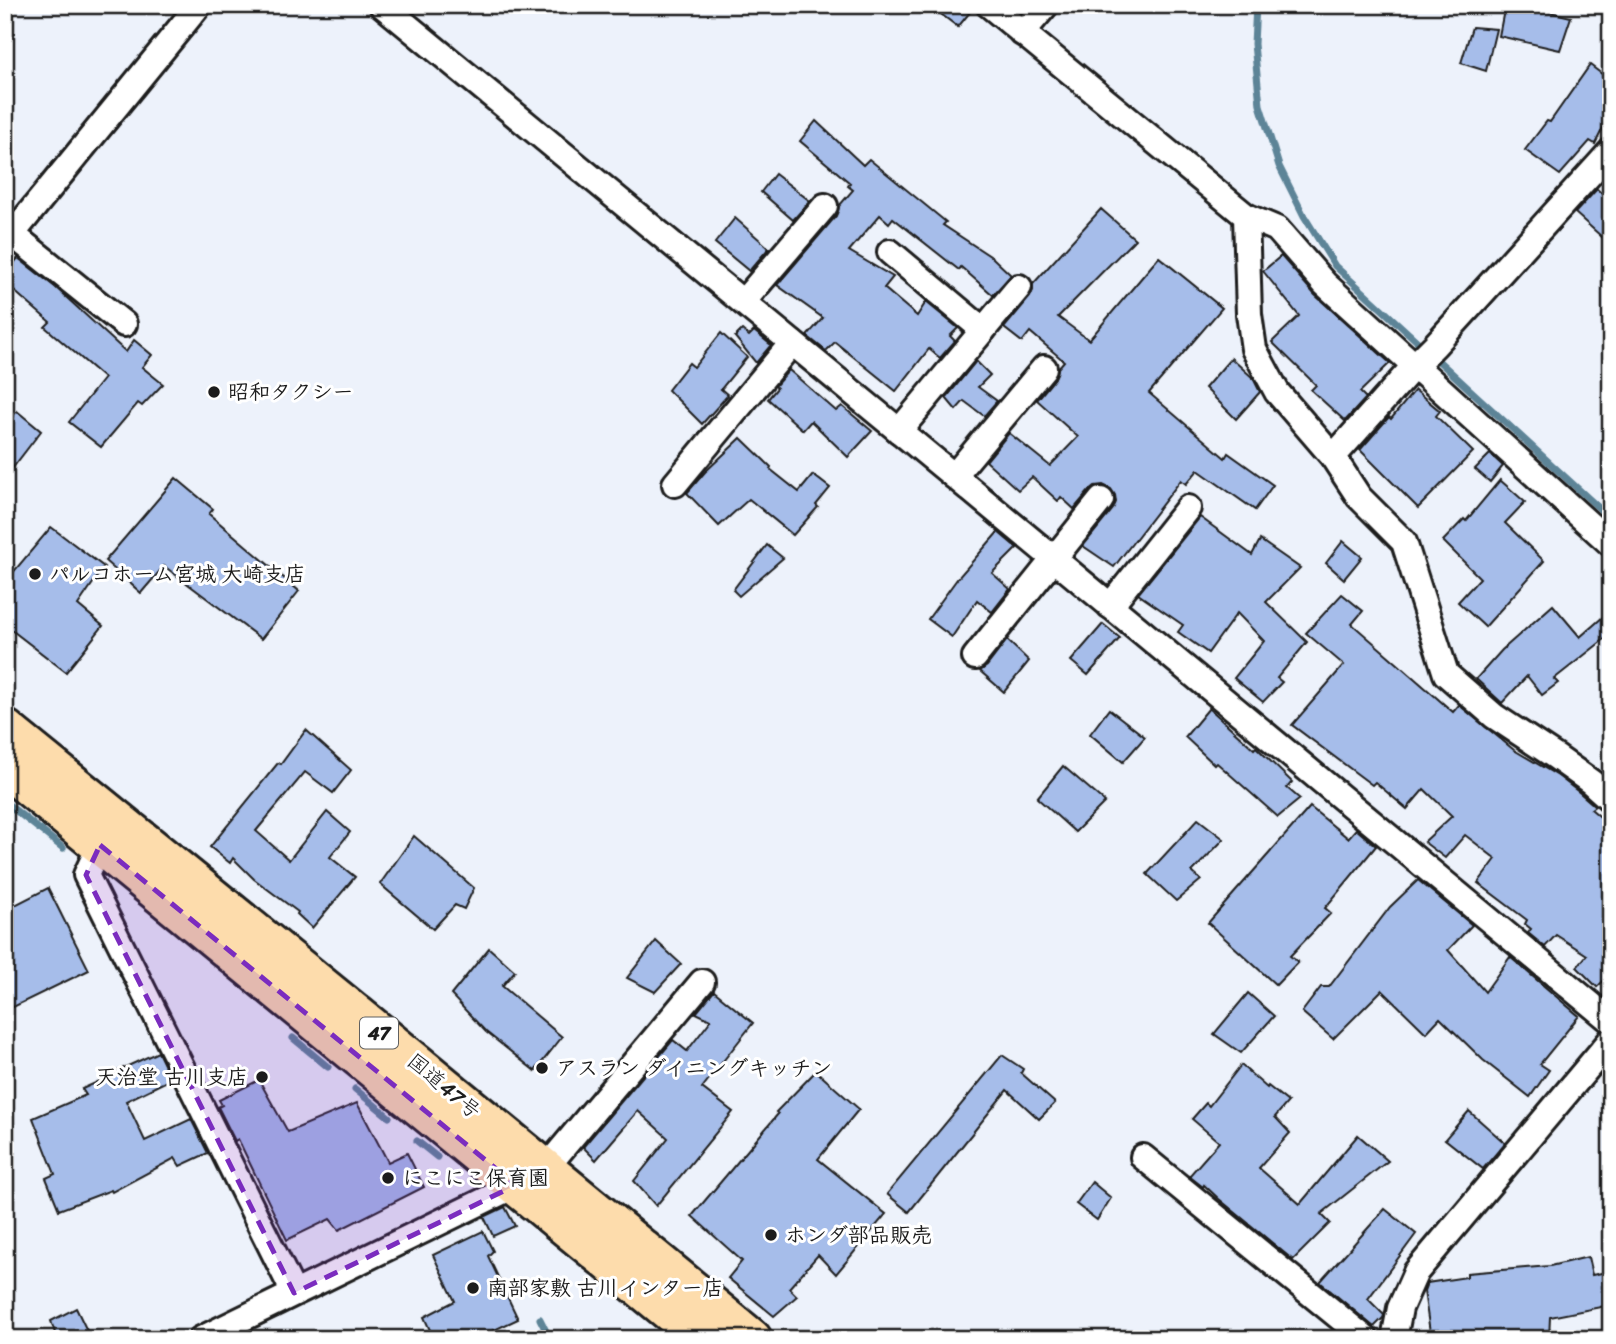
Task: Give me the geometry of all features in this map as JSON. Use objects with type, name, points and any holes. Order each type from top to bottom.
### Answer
[{"type":"highway","name":"国道47号","points":[[5,729],[531,1177],[703,1339]]},
{"type":"highway","name":"国道47号","points":[[5,767],[100,845],[531,1177],[752,1339]]},
{"type":"street","points":[[124,324],[9,238],[200,5]]},
{"type":"street","points":[[382,5],[1611,1021]]},
{"type":"street","points":[[989,5],[1246,216],[1277,229],[1325,284],[1424,355],[1611,544]]},
{"type":"street","points":[[1022,33],[1046,5]]},
{"type":"street","points":[[1333,457],[1611,151]]},
{"type":"street","points":[[743,302],[825,206]]},
{"type":"street","points":[[1246,216],[1249,314],[1254,349],[1277,392],[1333,457],[1359,497],[1405,542],[1446,674],[1494,716],[1591,782],[1611,800]]},
{"type":"street","points":[[890,252],[984,330]]},
{"type":"street","points":[[899,431],[1019,287]]},
{"type":"street","points":[[675,484],[792,343]]},
{"type":"street","points":[[954,476],[1044,368]]},
{"type":"street","points":[[975,657],[1101,500]]},
{"type":"street","points":[[1110,606],[1188,508]]},
{"type":"street","points":[[100,845],[86,875],[294,1293]]},
{"type":"street","points":[[201,1339],[531,1177],[702,982]]},
{"type":"street","points":[[1394,1339],[1400,1308],[1416,1272],[1611,1040]]},
{"type":"street","points":[[1143,1157],[1366,1339]]},
{"type":"highlighted area","points":[[100,845],[516,1185],[294,1293],[86,875]]},
{"type":"building","points":[[929,5],[975,5],[975,6],[958,27]]},
{"type":"building","points":[[1505,5],[1520,5],[1571,17],[1560,50],[1499,36]]},
{"type":"building","points":[[1472,27],[1496,29],[1486,71],[1461,63]]},
{"type":"building","points":[[1590,65],[1611,81],[1611,112],[1595,144],[1590,141],[1560,175],[1525,150],[1547,121],[1550,122]]},
{"type":"building","points":[[816,121],[863,165],[869,159],[946,222],[943,225],[993,258],[1011,275],[993,295],[961,267],[959,270],[893,218],[889,223],[880,215],[849,251],[893,277],[884,288],[917,316],[926,302],[958,328],[950,336],[955,341],[940,358],[929,349],[896,391],[835,342],[826,351],[807,336],[823,318],[777,285],[836,216],[839,206],[853,190],[848,186],[850,183],[800,141]]},
{"type":"building","points":[[775,174],[810,201],[793,220],[761,192]]},
{"type":"building","points":[[1597,189],[1611,202],[1611,245],[1575,213]]},
{"type":"building","points":[[1101,209],[1135,239],[1058,317],[1089,340],[1159,257],[1222,308],[1149,393],[1225,458],[1228,453],[1273,485],[1255,510],[1198,470],[1186,484],[1181,480],[1114,567],[1083,546],[1113,509],[1116,502],[1111,489],[1103,485],[1095,486],[1074,509],[1061,497],[1058,501],[1032,477],[1018,490],[986,461],[1009,433],[1050,466],[1078,437],[1037,400],[1055,378],[1064,361],[1030,332],[1022,342],[1004,328],[1030,297],[1033,284]]},
{"type":"building","points":[[735,218],[769,248],[749,271],[715,243]]},
{"type":"building","points":[[1281,256],[1315,295],[1390,363],[1360,392],[1366,398],[1345,421],[1311,390],[1316,385],[1272,342],[1299,316],[1263,271]]},
{"type":"building","points":[[18,258],[55,287],[126,352],[134,340],[152,355],[142,367],[163,384],[142,406],[138,403],[101,447],[69,422],[104,378],[45,327],[50,322],[5,283],[5,274]]},
{"type":"building","points":[[742,330],[749,336],[754,331],[771,345],[756,363],[735,337]]},
{"type":"building","points":[[721,333],[747,357],[721,389],[728,395],[702,424],[668,390],[689,363],[694,367]]},
{"type":"building","points":[[1231,358],[1253,378],[1260,392],[1236,419],[1205,388]]},
{"type":"building","points":[[976,361],[990,375],[978,387],[997,401],[984,416],[964,401],[956,410],[946,398]]},
{"type":"building","points":[[789,370],[836,411],[842,406],[872,431],[848,457],[811,421],[803,430],[768,399]]},
{"type":"building","points":[[1415,390],[1440,411],[1436,416],[1473,452],[1418,508],[1360,450]]},
{"type":"building","points":[[17,411],[41,431],[5,478],[5,426]]},
{"type":"building","points":[[741,438],[770,469],[799,492],[813,475],[830,488],[816,505],[818,507],[793,535],[749,499],[719,526],[687,493]]},
{"type":"building","points":[[1490,454],[1503,466],[1490,482],[1475,469]]},
{"type":"building","points":[[176,478],[213,509],[209,514],[299,591],[261,639],[164,566],[141,593],[105,561]]},
{"type":"building","points":[[1500,480],[1525,502],[1505,523],[1544,561],[1485,627],[1458,602],[1480,578],[1443,541],[1464,519],[1466,521]]},
{"type":"building","points":[[1200,517],[1252,555],[1260,540],[1300,568],[1266,602],[1307,642],[1277,678],[1282,682],[1263,702],[1234,678],[1264,641],[1237,613],[1208,653],[1178,632],[1183,625],[1138,594]]},
{"type":"building","points":[[51,527],[104,567],[78,605],[103,626],[66,672],[5,625],[5,582]]},
{"type":"building","points":[[998,532],[1017,548],[992,573],[1010,589],[992,612],[977,600],[952,637],[928,619],[957,579]]},
{"type":"building","points":[[1343,541],[1362,557],[1344,579],[1326,563]]},
{"type":"building","points":[[767,545],[783,558],[739,596],[733,590]]},
{"type":"building","points":[[1342,594],[1363,611],[1352,624],[1453,712],[1459,705],[1514,750],[1558,776],[1595,806],[1591,809],[1611,826],[1611,974],[1597,987],[1577,967],[1587,955],[1556,935],[1545,947],[1528,933],[1531,929],[1525,924],[1527,920],[1478,883],[1496,859],[1465,835],[1445,858],[1424,842],[1452,816],[1424,789],[1407,809],[1375,782],[1372,785],[1292,725],[1344,665],[1306,633]]},
{"type":"building","points":[[1553,605],[1580,637],[1611,610],[1611,634],[1554,679],[1558,683],[1542,695],[1527,676],[1502,703],[1476,679],[1502,650]]},
{"type":"building","points":[[1103,624],[1120,638],[1088,675],[1071,661]]},
{"type":"building","points":[[1007,640],[1029,661],[1004,692],[980,671]]},
{"type":"building","points":[[1209,708],[1254,749],[1256,747],[1292,782],[1287,788],[1300,799],[1278,817],[1185,737]]},
{"type":"building","points":[[1109,709],[1145,737],[1123,762],[1090,734]]},
{"type":"building","points":[[306,730],[351,770],[333,793],[305,772],[256,831],[289,860],[327,812],[350,832],[330,857],[355,877],[312,928],[298,912],[254,879],[233,858],[230,863],[210,847],[278,763],[281,764]]},
{"type":"building","points":[[1063,766],[1105,802],[1075,832],[1037,798]]},
{"type":"building","points":[[1310,807],[1348,838],[1356,829],[1376,846],[1325,908],[1331,913],[1290,956],[1298,962],[1276,985],[1208,923]]},
{"type":"building","points":[[1198,819],[1224,839],[1192,872],[1201,880],[1176,901],[1147,874]]},
{"type":"building","points":[[414,836],[474,888],[464,909],[455,905],[433,929],[380,884]]},
{"type":"building","points":[[1418,880],[1472,925],[1448,950],[1485,992],[1510,957],[1579,1016],[1540,1064],[1549,1070],[1530,1097],[1483,1060],[1440,1018],[1426,1033],[1382,990],[1333,1039],[1302,1012],[1321,987],[1329,987],[1390,907]]},
{"type":"building","points":[[48,888],[89,970],[5,1011],[5,910]]},
{"type":"building","points":[[656,941],[681,964],[655,992],[627,978]]},
{"type":"building","points":[[489,948],[515,971],[502,986],[562,1037],[535,1071],[486,1032],[451,995]]},
{"type":"building","points":[[714,991],[753,1023],[702,1088],[733,1112],[656,1206],[634,1181],[668,1138],[638,1111],[596,1160],[583,1147],[673,1040],[687,1051],[711,1020],[696,1013]]},
{"type":"building","points":[[1248,993],[1274,1016],[1241,1053],[1214,1034]]},
{"type":"building","points":[[158,1052],[171,1079],[126,1101],[145,1141],[191,1119],[208,1153],[180,1166],[175,1158],[112,1192],[111,1190],[59,1210],[46,1178],[55,1174],[33,1118],[86,1095],[82,1089]]},
{"type":"building","points":[[1002,1055],[1023,1069],[1021,1073],[1055,1103],[1039,1119],[1007,1090],[909,1212],[887,1194]]},
{"type":"building","points":[[1241,1065],[1288,1102],[1275,1117],[1290,1133],[1259,1168],[1300,1204],[1358,1135],[1388,1161],[1321,1214],[1330,1223],[1293,1260],[1204,1185],[1203,1187],[1189,1176],[1219,1142],[1192,1119],[1206,1103],[1209,1106]]},
{"type":"building","points":[[816,1071],[859,1109],[818,1159],[886,1214],[836,1274],[818,1255],[789,1288],[797,1296],[774,1316],[728,1278],[742,1261],[692,1216],[778,1114],[776,1112]]},
{"type":"building","points":[[259,1080],[288,1132],[357,1103],[388,1162],[407,1153],[424,1187],[339,1230],[330,1219],[287,1240],[238,1139],[235,1141],[218,1107],[222,1105],[219,1100]]},
{"type":"building","points":[[1469,1111],[1505,1143],[1483,1169],[1445,1139]]},
{"type":"building","points":[[1092,1182],[1111,1198],[1097,1220],[1076,1204]]},
{"type":"building","points":[[505,1207],[515,1226],[493,1236],[484,1217]]},
{"type":"building","points":[[1385,1209],[1416,1234],[1368,1299],[1384,1315],[1374,1327],[1320,1282]]},
{"type":"building","points":[[483,1231],[493,1251],[488,1256],[518,1319],[475,1339],[434,1339],[424,1317],[455,1301],[433,1255]]},
{"type":"building","points":[[1588,1257],[1592,1275],[1611,1271],[1611,1305],[1550,1317],[1549,1339],[1431,1339],[1424,1291],[1427,1283],[1467,1277],[1467,1273],[1550,1266]]},
{"type":"building","points":[[76,1308],[91,1339],[57,1339],[51,1321]]},
{"type":"waterway","points":[[1256,5],[1254,44],[1260,105],[1279,166],[1304,216],[1335,266],[1611,519]]},
{"type":"waterway","points":[[5,802],[63,848]]},
{"type":"waterway","points":[[293,1038],[328,1067]]},
{"type":"waterway","points":[[355,1089],[389,1117]]},
{"type":"waterway","points":[[417,1141],[437,1157]]},
{"type":"waterway","points":[[540,1319],[550,1339]]},
{"type":"place","name":"昭和タクシー","points":[[214,392]]},
{"type":"place","name":"パルコホーム宮城 大崎支店","points":[[35,574]]},
{"type":"place","name":"アスラン ダイニングキッチン","points":[[542,1068]]},
{"type":"place","name":"天治堂 古川支店","points":[[262,1077]]},
{"type":"place","name":"にこにこ保育園","points":[[388,1178]]},
{"type":"place","name":"ホンダ部品販売","points":[[771,1235]]},
{"type":"place","name":"南部家敷 古川インター店","points":[[473,1288]]}]
